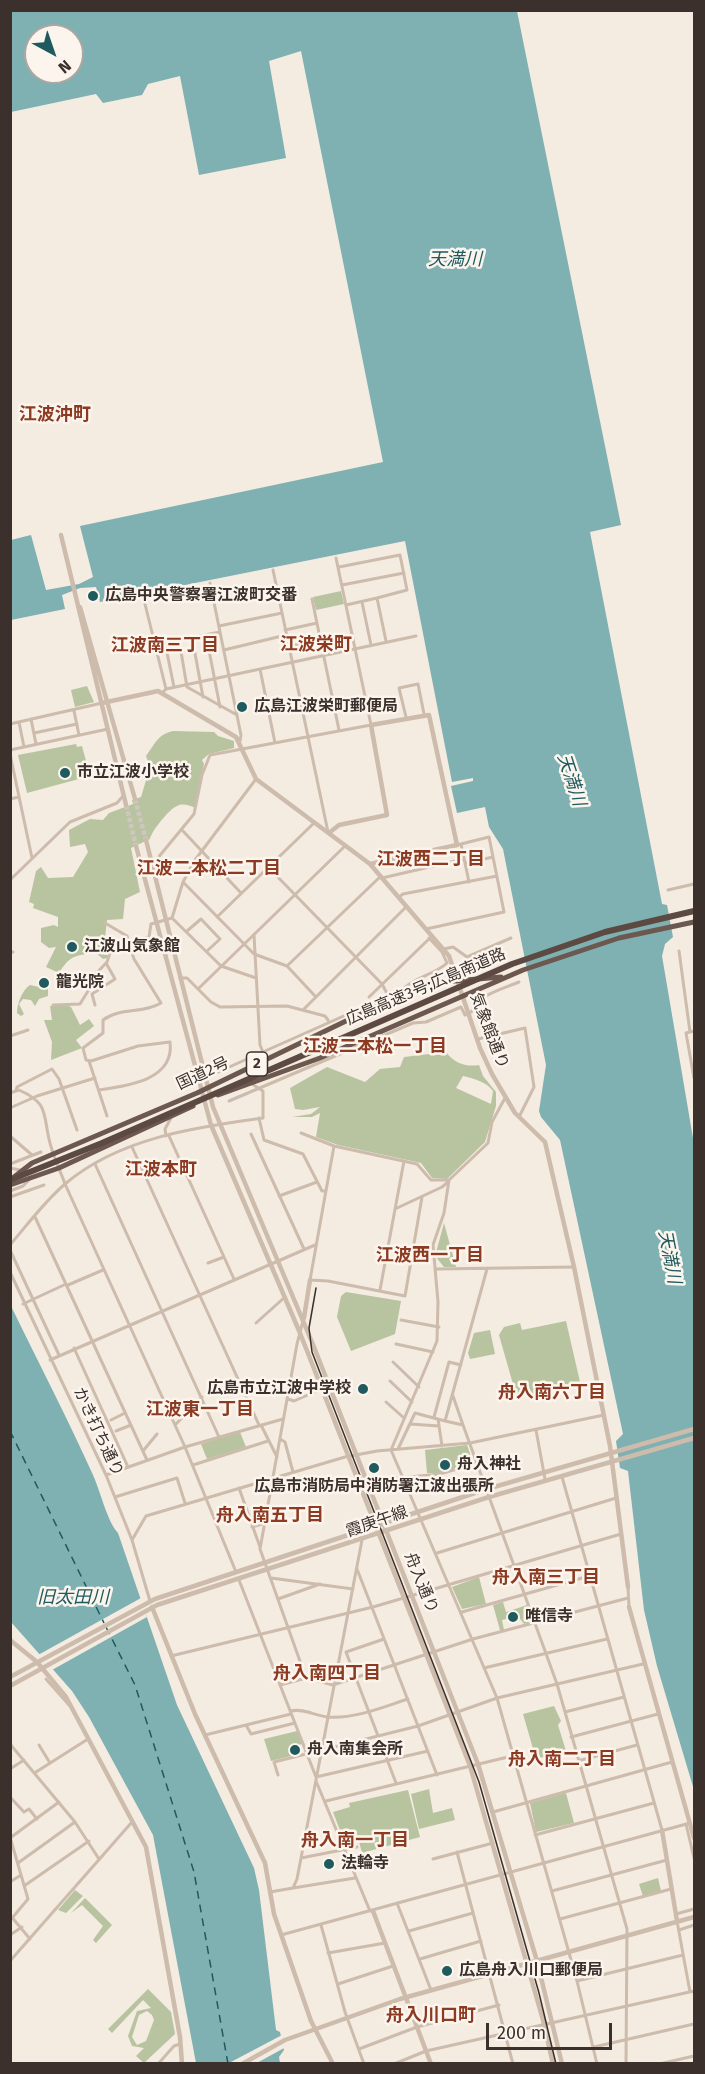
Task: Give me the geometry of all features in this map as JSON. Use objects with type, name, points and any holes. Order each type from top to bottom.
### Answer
[{"type":"highway","name":"広島高速3号;広島南道路","points":[[10,1180],[102,1143],[512,964],[594,935],[694,910]]},
{"type":"highway","name":"国道2号","points":[[10,1185],[59,1168],[210,1098],[385,1033],[523,970],[619,938],[694,922]]},
{"type":"highway","name":"国道2号","points":[[10,1180],[22,1170],[55,1154],[208,1087],[389,997],[431,983],[483,980],[512,975]]},
{"type":"street","points":[[61,536],[81,629],[102,703],[126,805]]},
{"type":"street","points":[[338,567],[400,555],[404,573],[407,590],[346,605]]},
{"type":"street","points":[[273,570],[328,833],[339,825],[387,814],[336,558]]},
{"type":"street","points":[[342,585],[404,573]]},
{"type":"street","points":[[172,918],[183,882],[201,851],[256,779],[248,766],[240,741],[237,714],[210,583]]},
{"type":"street","points":[[212,594],[245,587]]},
{"type":"street","points":[[75,594],[109,701],[135,799]]},
{"type":"street","points":[[143,596],[164,691],[240,741]]},
{"type":"street","points":[[377,598],[387,642]]},
{"type":"street","points":[[312,599],[339,730]]},
{"type":"street","points":[[362,602],[371,645]]},
{"type":"street","points":[[219,626],[282,613]]},
{"type":"street","points":[[285,630],[317,623]]},
{"type":"street","points":[[154,645],[220,632]]},
{"type":"street","points":[[206,635],[220,707]]},
{"type":"street","points":[[224,650],[286,635]]},
{"type":"street","points":[[10,724],[74,711],[151,691],[164,691],[214,678],[416,636]]},
{"type":"street","points":[[192,637],[203,697]]},
{"type":"street","points":[[178,640],[187,687],[220,707],[237,714]]},
{"type":"street","points":[[289,646],[320,640]]},
{"type":"street","points":[[165,643],[174,687]]},
{"type":"street","points":[[260,669],[275,743]]},
{"type":"street","points":[[406,717],[399,688],[418,684],[424,714]]},
{"type":"street","points":[[74,711],[79,735]]},
{"type":"street","points":[[152,865],[197,809],[202,775],[210,755],[424,714],[429,715],[432,721],[469,882]]},
{"type":"street","points":[[31,719],[36,744]]},
{"type":"street","points":[[19,722],[24,747]]},
{"type":"street","points":[[34,733],[77,724]]},
{"type":"street","points":[[32,858],[10,752],[36,744],[108,729]]},
{"type":"street","name":"気象館通り","points":[[256,779],[370,864],[431,937],[444,949],[458,980],[477,1039],[505,1098],[519,1117],[545,1142],[574,1267],[611,1452],[628,1587]]},
{"type":"street","points":[[10,880],[70,822],[117,803],[123,796]]},
{"type":"street","points":[[10,799],[19,797]]},
{"type":"street","points":[[217,917],[314,823]]},
{"type":"street","points":[[182,830],[242,892]]},
{"type":"street","points":[[370,864],[489,837],[504,912],[426,929]]},
{"type":"street","name":"舟入通り","points":[[146,840],[210,1098],[368,1480],[478,1764],[537,1961],[562,2064]]},
{"type":"street","name":"舟入通り","points":[[136,846],[212,1125],[323,1389],[470,1766],[545,2025],[553,2064]]},
{"type":"street","points":[[198,989],[345,846]]},
{"type":"street","points":[[287,966],[382,877],[493,857]]},
{"type":"street","points":[[268,867],[382,984],[389,997]]},
{"type":"street","points":[[399,897],[403,894],[497,876]]},
{"type":"street","points":[[183,882],[254,954],[287,966],[315,996]]},
{"type":"street","points":[[668,890],[694,884]]},
{"type":"street","points":[[303,1010],[407,906]]},
{"type":"street","points":[[164,944],[151,946],[149,937],[151,924],[172,918]]},
{"type":"street","points":[[172,918],[221,966],[256,978]]},
{"type":"street","points":[[187,931],[201,919],[220,939],[207,951]]},
{"type":"street","points":[[105,923],[120,931],[129,941],[134,959],[161,1004],[155,1007],[114,1012],[103,1020],[103,1033],[83,1048],[107,1116]]},
{"type":"street","points":[[254,935],[263,1052]]},
{"type":"street","points":[[53,1005],[80,1004],[88,991],[90,980],[105,963],[112,947],[149,937]]},
{"type":"street","points":[[218,1072],[328,1021],[389,997],[447,963],[431,937],[369,997]]},
{"type":"street","points":[[444,949],[453,947],[467,957],[511,938]]},
{"type":"street","points":[[679,951],[692,1032],[686,1033],[694,1076]]},
{"type":"street","points":[[95,1005],[92,994],[115,979],[105,963]]},
{"type":"street","points":[[180,978],[187,978],[220,1007],[286,1006],[325,1016],[328,1021]]},
{"type":"street","points":[[229,1101],[385,1033],[461,1007],[465,1015],[469,1014],[475,1011],[482,998],[519,982]]},
{"type":"street","points":[[477,1039],[525,1028],[534,1087],[519,1117]]},
{"type":"street","points":[[10,1036],[28,1030]]},
{"type":"street","points":[[89,1061],[138,1046],[170,1042],[171,1053],[160,1071],[133,1084],[99,1090]]},
{"type":"street","points":[[252,1066],[256,1055]]},
{"type":"street","points":[[16,1091],[17,1087],[52,1069],[62,1087],[77,1130]]},
{"type":"street","points":[[10,1108],[62,1087],[95,1078]]},
{"type":"street","points":[[250,1083],[260,1088]]},
{"type":"street","points":[[59,1355],[10,1248],[35,1216],[65,1184],[108,1157],[167,1136],[212,1125],[263,1118],[260,1088]]},
{"type":"street","points":[[10,1093],[16,1091],[34,1097],[45,1112],[49,1141],[65,1184],[193,1465],[236,1572]]},
{"type":"street","points":[[395,1209],[442,1187],[488,1143],[492,1122],[505,1098]]},
{"type":"street","points":[[172,1116],[165,1129],[167,1136],[234,1279]]},
{"type":"street","points":[[260,1118],[264,1140],[303,1154],[317,1182],[325,1191]]},
{"type":"street","points":[[301,1133],[334,1146],[417,1164],[431,1180],[449,1180]]},
{"type":"street","points":[[251,1134],[304,1249]]},
{"type":"street","points":[[10,1136],[32,1155]]},
{"type":"street","points":[[260,1549],[334,1146]]},
{"type":"street","points":[[132,1147],[199,1295],[277,1457]]},
{"type":"street","points":[[99,1150],[108,1157]]},
{"type":"street","points":[[10,1166],[41,1152]]},
{"type":"street","points":[[380,1290],[404,1161]]},
{"type":"street","points":[[95,1164],[219,1437]]},
{"type":"street","points":[[10,1166],[22,1170]]},
{"type":"street","points":[[10,1191],[23,1186],[30,1178]]},
{"type":"street","points":[[449,1180],[444,1213],[433,1245],[439,1327],[433,1352],[391,1450],[462,1612],[496,1698],[587,2015],[597,2064]]},
{"type":"street","points":[[279,1196],[317,1182]]},
{"type":"street","points":[[10,1197],[44,1185]]},
{"type":"street","points":[[310,1280],[405,1296],[422,1197]]},
{"type":"street","points":[[35,1216],[147,1460]]},
{"type":"street","points":[[50,1360],[128,1324],[315,1245]]},
{"type":"street","points":[[208,1263],[224,1257]]},
{"type":"street","points":[[435,1269],[574,1267]]},
{"type":"street","points":[[445,1420],[487,1269]]},
{"type":"street","points":[[23,1304],[103,1270]]},
{"type":"street","name":"かき打ち通り","points":[[10,1272],[23,1304],[106,1475],[132,1540],[152,1608]]},
{"type":"street","points":[[255,1323],[285,1297]]},
{"type":"street","points":[[401,1320],[439,1327]]},
{"type":"street","points":[[396,1344],[433,1352]]},
{"type":"street","points":[[74,1348],[128,1467]]},
{"type":"street","points":[[393,1362],[419,1387]]},
{"type":"street","points":[[442,1446],[436,1418],[449,1362],[461,1365]]},
{"type":"street","points":[[390,1381],[412,1402]]},
{"type":"street","points":[[288,1399],[294,1401],[330,1386]]},
{"type":"street","points":[[453,1394],[557,1684],[620,1904],[627,1934],[626,2064]]},
{"type":"street","points":[[175,1425],[202,1397]]},
{"type":"street","points":[[386,1402],[404,1418]]},
{"type":"street","points":[[111,1420],[125,1413]]},
{"type":"street","points":[[398,1449],[415,1413],[464,1425]]},
{"type":"street","points":[[132,1540],[146,1516],[273,1477],[357,1455],[470,1443],[604,1415]]},
{"type":"street","points":[[106,1475],[185,1447],[283,1419]]},
{"type":"street","points":[[410,1424],[439,1426]]},
{"type":"street","points":[[116,1431],[130,1425]]},
{"type":"street","points":[[10,1677],[150,1600],[487,1489],[694,1429]]},
{"type":"street","points":[[536,1430],[545,1479]]},
{"type":"street","points":[[143,1451],[157,1434]]},
{"type":"street","name":"霞庚午線","points":[[45,1667],[152,1608],[545,1479],[694,1438]]},
{"type":"street","points":[[280,1440],[285,1442],[293,1472]]},
{"type":"street","points":[[193,1465],[268,1441]]},
{"type":"street","points":[[368,1480],[440,1474],[477,1463]]},
{"type":"street","points":[[394,2064],[426,2052],[692,1992],[683,1955],[662,1830],[580,1545],[562,1474]]},
{"type":"street","points":[[115,1497],[177,1478],[185,1503]]},
{"type":"street","points":[[238,1488],[306,1678]]},
{"type":"street","points":[[437,1553],[616,1498]]},
{"type":"street","points":[[252,1527],[265,1523]]},
{"type":"street","points":[[171,1656],[373,1607],[621,1534]]},
{"type":"street","points":[[293,1888],[302,1858],[362,1540]]},
{"type":"street","points":[[357,1568],[437,1775]]},
{"type":"street","points":[[462,1612],[589,1576]]},
{"type":"street","points":[[271,1578],[353,1589]]},
{"type":"street","points":[[239,1580],[355,1878],[385,1943],[431,2064]]},
{"type":"street","points":[[278,1599],[320,1584]]},
{"type":"street","points":[[628,1587],[629,1607],[688,1823],[694,1858]]},
{"type":"street","points":[[280,1685],[306,1678],[333,1685],[473,1639],[628,1598]]},
{"type":"street","points":[[152,1608],[205,1735],[265,1863],[281,1935],[315,2029],[333,2064]]},
{"type":"street","points":[[340,1651],[346,1652],[384,1639]]},
{"type":"street","points":[[484,1668],[607,1639]]},
{"type":"street","points":[[10,1640],[40,1661],[71,1705],[148,1856],[182,2064]]},
{"type":"street","points":[[346,1652],[396,1783]]},
{"type":"street","points":[[278,1775],[274,1762],[418,1726],[496,1698],[644,1664]]},
{"type":"street","points":[[10,1686],[45,1667]]},
{"type":"street","points":[[46,1679],[66,1704],[71,1705]]},
{"type":"street","points":[[565,1712],[624,1697]]},
{"type":"street","points":[[205,1735],[291,1713],[298,1709],[328,1717],[369,1711],[408,1699]]},
{"type":"street","points":[[572,1737],[658,1714]]},
{"type":"street","points":[[246,1725],[251,1734],[296,1723]]},
{"type":"street","points":[[35,1772],[88,1739]]},
{"type":"street","points":[[10,1744],[75,1822],[99,1859]]},
{"type":"street","points":[[39,1745],[50,1763]]},
{"type":"street","points":[[578,1761],[637,1745]]},
{"type":"street","points":[[316,1779],[428,1751]]},
{"type":"street","points":[[326,1801],[512,1756]]},
{"type":"street","points":[[10,1769],[24,1760]]},
{"type":"street","points":[[493,1812],[672,1762]]},
{"type":"street","points":[[10,1797],[24,1812],[29,1809],[37,1819]]},
{"type":"street","points":[[30,1939],[12,1916],[28,1899],[11,1838],[59,1802]]},
{"type":"street","points":[[535,1835],[654,1803]]},
{"type":"street","points":[[10,1961],[132,1821]]},
{"type":"street","points":[[18,1863],[75,1822]]},
{"type":"street","points":[[281,1935],[688,1823]]},
{"type":"street","points":[[688,1823],[694,1838]]},
{"type":"street","points":[[24,1886],[89,1841]]},
{"type":"street","points":[[433,1859],[493,1843]]},
{"type":"street","points":[[302,1858],[357,1847]]},
{"type":"street","points":[[457,1852],[507,2033],[513,2064]]},
{"type":"street","points":[[10,1860],[16,1856]]},
{"type":"street","points":[[552,1891],[667,1860]]},
{"type":"street","points":[[10,1882],[21,1875]]},
{"type":"street","points":[[270,1892],[355,1878]]},
{"type":"street","points":[[560,1919],[672,1889]]},
{"type":"street","points":[[397,1903],[431,1990]]},
{"type":"street","points":[[676,1914],[694,1909]]},
{"type":"street","points":[[409,1931],[473,1913]]},
{"type":"street","points":[[242,2064],[285,2040],[406,1997],[694,1917]]},
{"type":"street","points":[[321,1925],[347,2018],[364,2064]]},
{"type":"street","points":[[679,1930],[694,1925]]},
{"type":"street","points":[[10,1935],[22,1928]]},
{"type":"street","points":[[420,1959],[481,1941]]},
{"type":"street","points":[[328,1953],[385,1943]]},
{"type":"street","points":[[577,1981],[683,1955]]},
{"type":"street","points":[[338,1984],[393,1966]]},
{"type":"street","points":[[358,2049],[417,2027],[499,2005]]},
{"type":"street","points":[[594,2047],[694,2024]]},
{"type":"street","points":[[158,2064],[174,2046],[180,2044]]},
{"type":"street","points":[[659,2064],[694,2056]]},
{"type":"green space","points":[[341,591],[344,604],[316,610],[313,597]]},
{"type":"green space","points":[[87,686],[94,702],[75,707],[71,690]]},
{"type":"green space","points":[[173,731],[214,732],[218,736],[234,741],[234,748],[209,754],[202,760],[204,764],[195,808],[179,805],[174,808],[161,821],[150,839],[131,848],[140,892],[125,899],[123,919],[107,920],[104,946],[110,950],[107,958],[103,959],[96,953],[78,955],[70,959],[59,973],[46,967],[56,947],[49,948],[41,942],[41,928],[54,925],[58,927],[58,917],[33,908],[34,904],[29,902],[36,871],[41,867],[48,878],[73,877],[88,852],[85,844],[70,847],[69,830],[90,819],[103,820],[109,813],[133,804],[132,800],[141,797],[150,767],[146,756],[160,737]]},
{"type":"green space","points":[[76,744],[77,747],[82,746],[90,776],[27,793],[18,755]]},
{"type":"green space","points":[[30,985],[48,989],[48,996],[39,999],[35,1006],[31,1000],[23,999],[19,1004],[24,1014],[21,1016],[17,1013],[19,1002],[22,994]]},
{"type":"green space","points":[[64,1004],[71,1007],[80,1025],[89,1019],[94,1026],[76,1040],[82,1048],[51,1060],[52,1042],[44,1020],[52,1020],[50,1006]]},
{"type":"green space","points":[[446,1052],[461,1064],[479,1065],[483,1076],[496,1092],[496,1106],[485,1142],[447,1179],[432,1178],[421,1163],[338,1145],[316,1137],[320,1113],[312,1117],[292,1117],[311,1114],[320,1107],[295,1109],[290,1088],[327,1067],[365,1082],[380,1069],[400,1067],[404,1057]],"holes":[[[463,1076],[476,1079],[490,1088],[493,1091],[491,1104],[456,1088]]]},
{"type":"green space","points":[[444,1223],[456,1267],[444,1267],[435,1256]]},
{"type":"green space","points":[[346,1292],[401,1301],[395,1334],[351,1351],[337,1317],[341,1296]]},
{"type":"green space","points":[[566,1321],[580,1382],[517,1398],[499,1335],[504,1327],[520,1323],[522,1330]]},
{"type":"green space","points":[[490,1330],[495,1354],[470,1359],[468,1353],[474,1333]]},
{"type":"green space","points":[[240,1432],[246,1447],[207,1459],[201,1444]]},
{"type":"green space","points":[[467,1445],[473,1462],[443,1473],[427,1473],[425,1450]]},
{"type":"green space","points":[[479,1577],[486,1604],[462,1609],[452,1587]]},
{"type":"green space","name":"唯信寺","points":[[503,1602],[506,1612],[527,1605],[531,1622],[524,1624],[518,1616],[502,1620],[504,1630],[500,1630],[493,1605]]},
{"type":"green space","points":[[554,1706],[561,1721],[558,1725],[566,1751],[536,1759],[523,1714]]},
{"type":"green space","points":[[297,1731],[302,1744],[289,1748],[291,1756],[271,1761],[264,1739]]},
{"type":"green space","points":[[429,1789],[433,1813],[452,1808],[455,1820],[419,1829],[411,1794]]},
{"type":"green space","points":[[408,1790],[420,1837],[362,1853],[356,1830],[341,1833],[333,1812],[350,1807],[349,1803]]},
{"type":"green space","points":[[566,1793],[574,1823],[536,1832],[530,1803]]},
{"type":"green space","points":[[658,1878],[661,1891],[643,1896],[639,1884]]},
{"type":"green space","points":[[75,1890],[83,1896],[66,1913],[58,1910]]},
{"type":"green space","points":[[85,1898],[112,1925],[96,1943],[93,1940],[103,1926],[82,1905],[71,1913]]},
{"type":"green space","points":[[148,1989],[171,2012],[175,2034],[144,2063],[136,2056],[144,2048],[132,2046],[128,2036],[137,2011],[151,2008],[143,2000],[112,2033],[108,2029]],"holes":[[[147,2011],[154,2020],[146,2041],[137,2045],[132,2037],[139,2015]]]},
{"type":"water","name":"天満川","points":[[11,11],[517,11],[621,525],[590,532],[662,904],[667,905],[673,937],[665,944],[662,956],[694,1144],[694,1790],[657,1666],[644,1610],[628,1471],[620,1468],[616,1441],[623,1434],[560,1140],[541,1117],[539,1111],[546,1065],[503,849],[489,827],[485,807],[457,813],[451,786],[473,781],[473,778],[452,782],[405,541],[100,602],[96,587],[80,588],[62,595],[65,609],[11,620],[11,540],[31,535],[46,590],[79,584],[93,577],[80,526],[383,462],[301,51],[269,61],[286,158],[199,175],[180,76],[148,84],[142,95],[103,103],[96,94],[11,112]]},
{"type":"water","name":"旧太田川","points":[[10,1304],[93,1475],[107,1514],[118,1533],[177,1705],[254,1868],[259,1890],[276,2030],[280,2032],[284,2050],[279,2057],[280,2063],[196,2063],[153,1835],[89,1717],[72,1691],[11,1622]]},
{"type":"pier","points":[[141,1598],[147,1617],[52,1670],[38,1655]]},
{"type":"pier","points":[[284,2034],[286,2047],[255,2064],[229,2063]]},
{"type":"ferry route","points":[[10,1431],[104,1623]]},
{"type":"ferry route","points":[[106,1627],[135,1685],[194,1872],[228,2064]]},
{"type":"tunnel","points":[[135,799],[146,840]]},
{"type":"tunnel","points":[[126,805],[136,846]]},
{"type":"tram line","points":[[316,1288],[309,1328],[312,1352],[479,1782],[539,1993],[556,2064]]},
{"type":"place","name":"広島中央警察署江波町交番","points":[[93,596]]},
{"type":"place","name":"広島江波栄町郵便局","points":[[242,707]]},
{"type":"place","name":"市立江波小学校","points":[[65,773]]},
{"type":"place","name":"江波山気象館","points":[[72,947]]},
{"type":"place","name":"龍光院","points":[[44,983]]},
{"type":"place","name":"広島市立江波中学校","points":[[363,1389]]},
{"type":"place","name":"舟入神社","points":[[445,1465]]},
{"type":"place","name":"広島市消防局中消防署江波出張所","points":[[374,1468]]},
{"type":"place","name":"唯信寺","points":[[513,1617]]},
{"type":"place","name":"舟入南集会所","points":[[295,1750]]},
{"type":"place","name":"法輪寺","points":[[329,1864]]},
{"type":"place","name":"広島舟入川口郵便局","points":[[447,1971]]},
{"type":"district","name":"江波沖町","points":[[55,415]]},
{"type":"district","name":"江波栄町","points":[[316,645]]},
{"type":"district","name":"江波南三丁目","points":[[165,646]]},
{"type":"district","name":"江波西二丁目","points":[[431,860]]},
{"type":"district","name":"江波二本松二丁目","points":[[209,869]]},
{"type":"district","name":"江波二本松一丁目","points":[[375,1047]]},
{"type":"district","name":"江波本町","points":[[161,1170]]},
{"type":"district","name":"江波西一丁目","points":[[430,1256]]},
{"type":"district","name":"舟入南六丁目","points":[[552,1393]]},
{"type":"district","name":"江波東一丁目","points":[[200,1410]]},
{"type":"district","name":"舟入南五丁目","points":[[270,1516]]},
{"type":"district","name":"舟入南三丁目","points":[[546,1578]]},
{"type":"district","name":"舟入南四丁目","points":[[327,1674]]},
{"type":"district","name":"舟入南二丁目","points":[[562,1760]]},
{"type":"district","name":"舟入南一丁目","points":[[355,1841]]},
{"type":"district","name":"舟入川口町","points":[[431,2016]]}]
